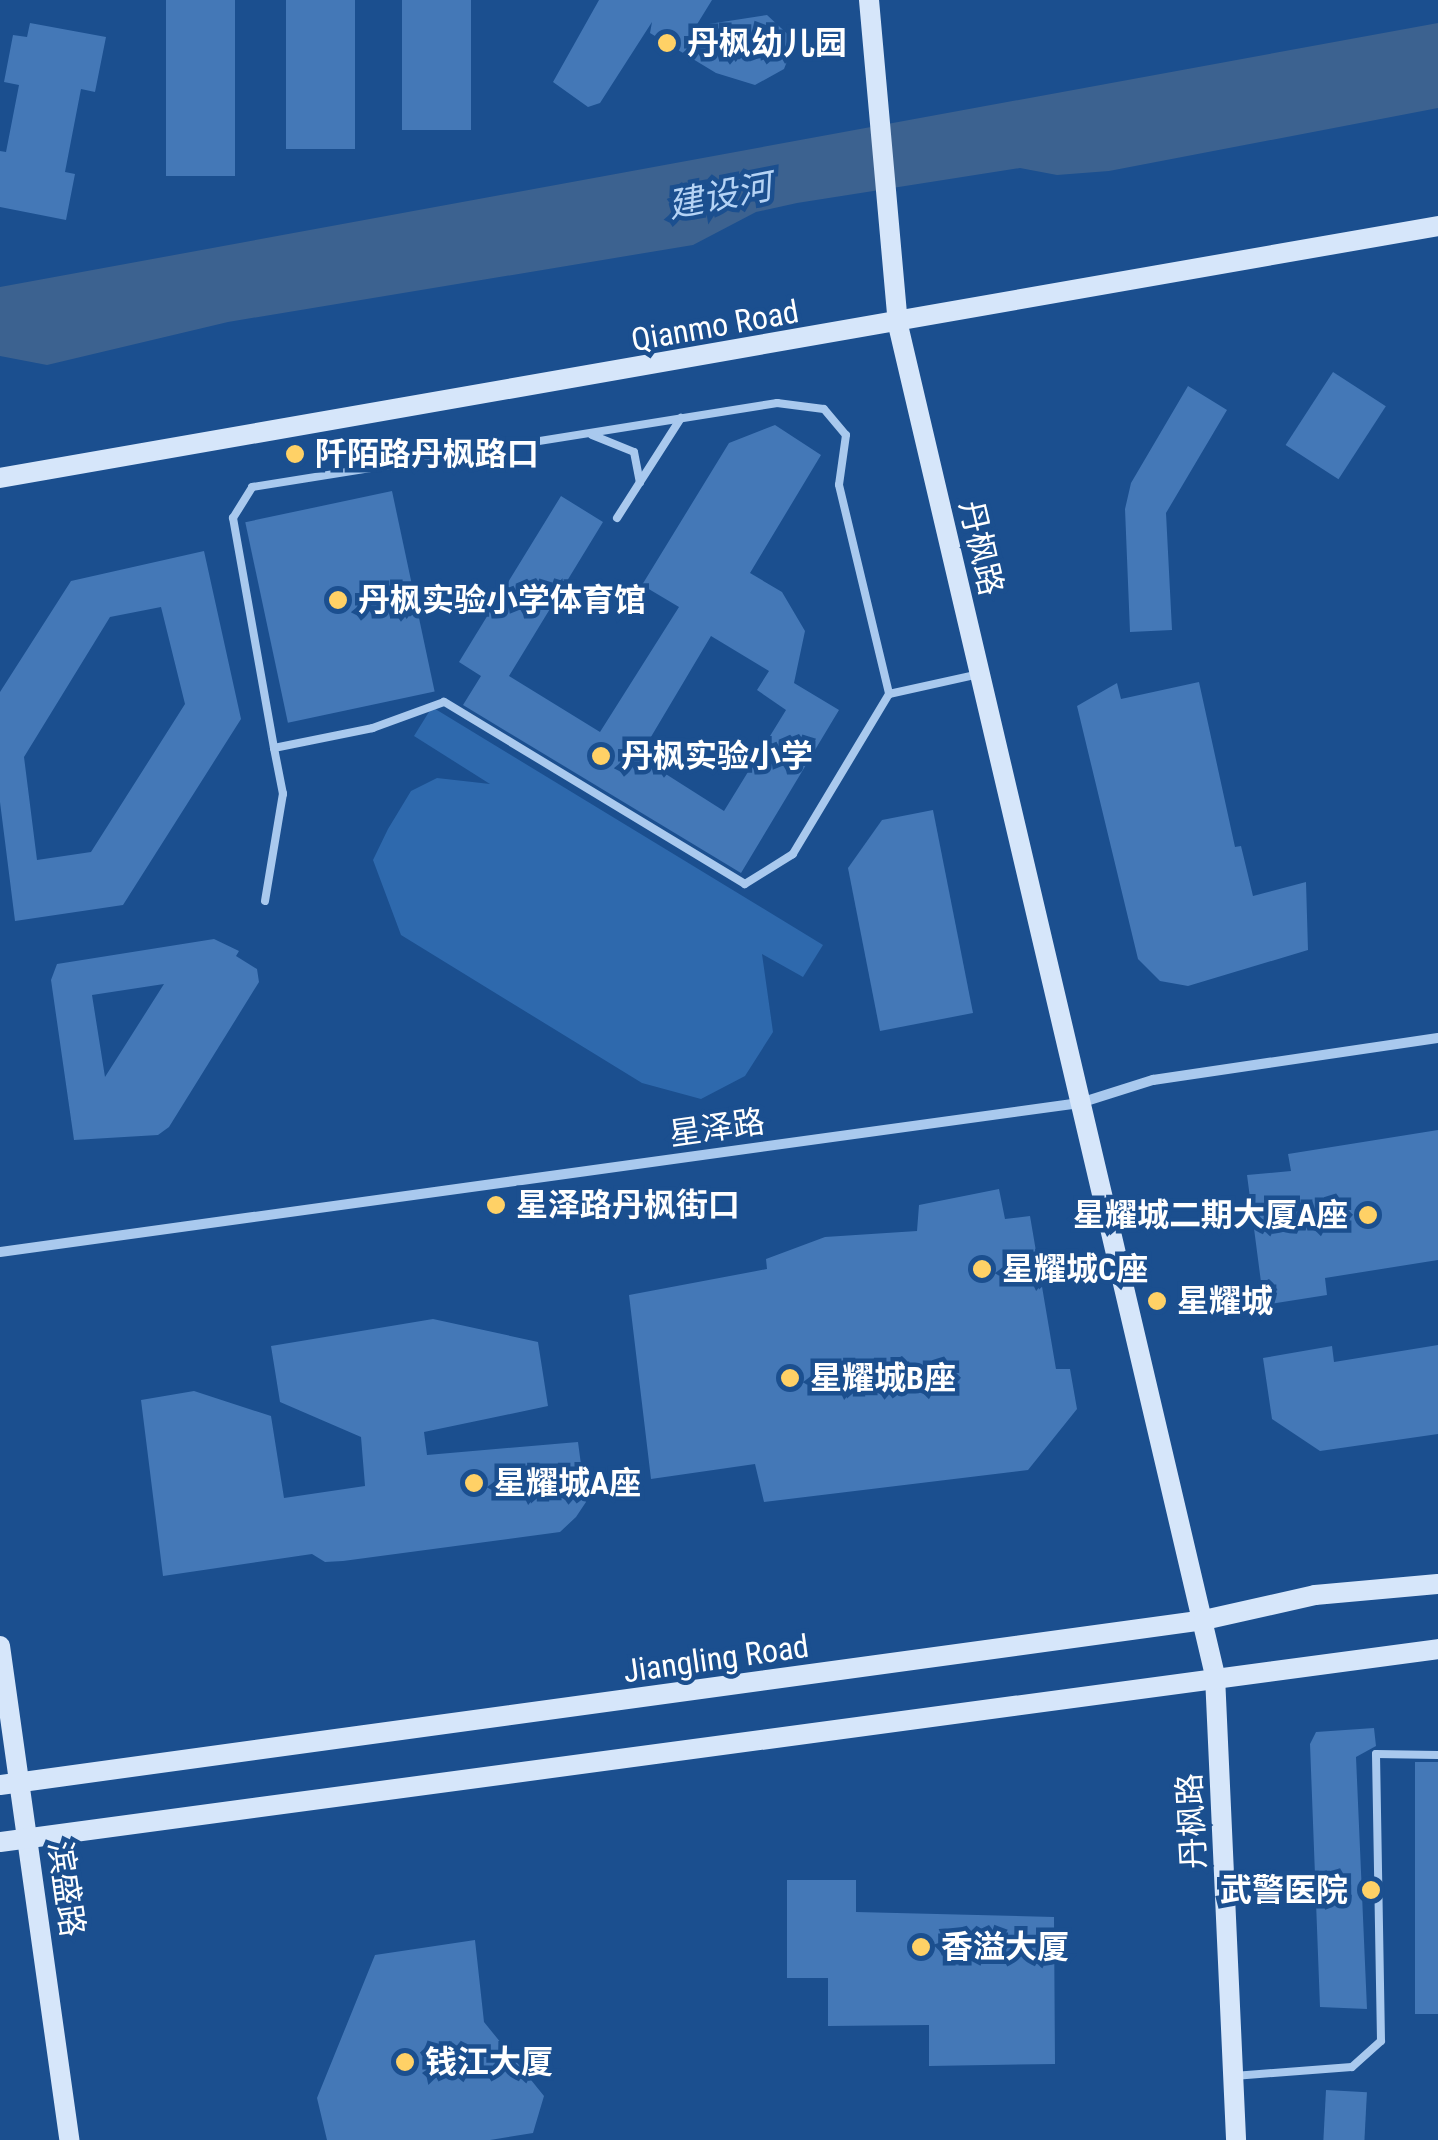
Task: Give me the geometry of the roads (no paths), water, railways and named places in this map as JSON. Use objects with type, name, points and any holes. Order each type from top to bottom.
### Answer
[{"type":"street","name":"丹枫路","points":[[869,0],[898,325],[1215,1676],[1236,2140]]},
{"type":"street","name":"Qianmo Road","points":[[0,478],[898,325],[1438,226]]},
{"type":"street","name":"星泽路","points":[[0,1252],[1080,1103],[1153,1080],[1438,1038]]},
{"type":"street","name":"Jiangling Road","points":[[8,1785],[1204,1620],[1315,1596],[1438,1584]]},
{"type":"street","name":"滨盛路","points":[[0,1646],[8,1785],[30,1842],[69,2140]]},
{"type":"street","points":[[0,1842],[30,1842],[1215,1676],[1438,1649]]},
{"type":"lane","points":[[265,900],[282,794],[233,518],[252,487],[777,403],[824,410],[846,435],[839,485],[889,694],[794,854],[744,884],[444,702],[373,728],[274,748]]},
{"type":"lane","points":[[617,518],[681,418]]},
{"type":"lane","points":[[587,434],[634,452],[640,482]]},
{"type":"lane","points":[[889,694],[980,674]]},
{"type":"lane","points":[[1234,2076],[1352,2067],[1380,2042],[1376,1754],[1438,1754]]},
{"type":"water","name":"建设河","points":[[1438,23],[1438,108],[1109,171],[1057,175],[1020,168],[797,203],[756,212],[693,245],[228,322],[47,365],[0,356],[0,287]]},
{"type":"place","name":"丹枫幼儿园","points":[[667,43]]},
{"type":"place","name":"阡陌路丹枫路口","points":[[295,454]]},
{"type":"place","name":"丹枫实验小学体育馆","points":[[338,600]]},
{"type":"place","name":"丹枫实验小学","points":[[601,756]]},
{"type":"place","name":"星泽路丹枫街口","points":[[496,1205]]},
{"type":"place","name":"星耀城二期大厦A座","points":[[1368,1215]]},
{"type":"place","name":"星耀城C座","points":[[982,1269]]},
{"type":"place","name":"星耀城","points":[[1157,1301]]},
{"type":"place","name":"星耀城B座","points":[[790,1378]]},
{"type":"place","name":"星耀城A座","points":[[474,1483]]},
{"type":"place","name":"武警医院","points":[[1371,1890]]},
{"type":"place","name":"香溢大厦","points":[[921,1947]]},
{"type":"place","name":"钱江大厦","points":[[405,2062]]}]
